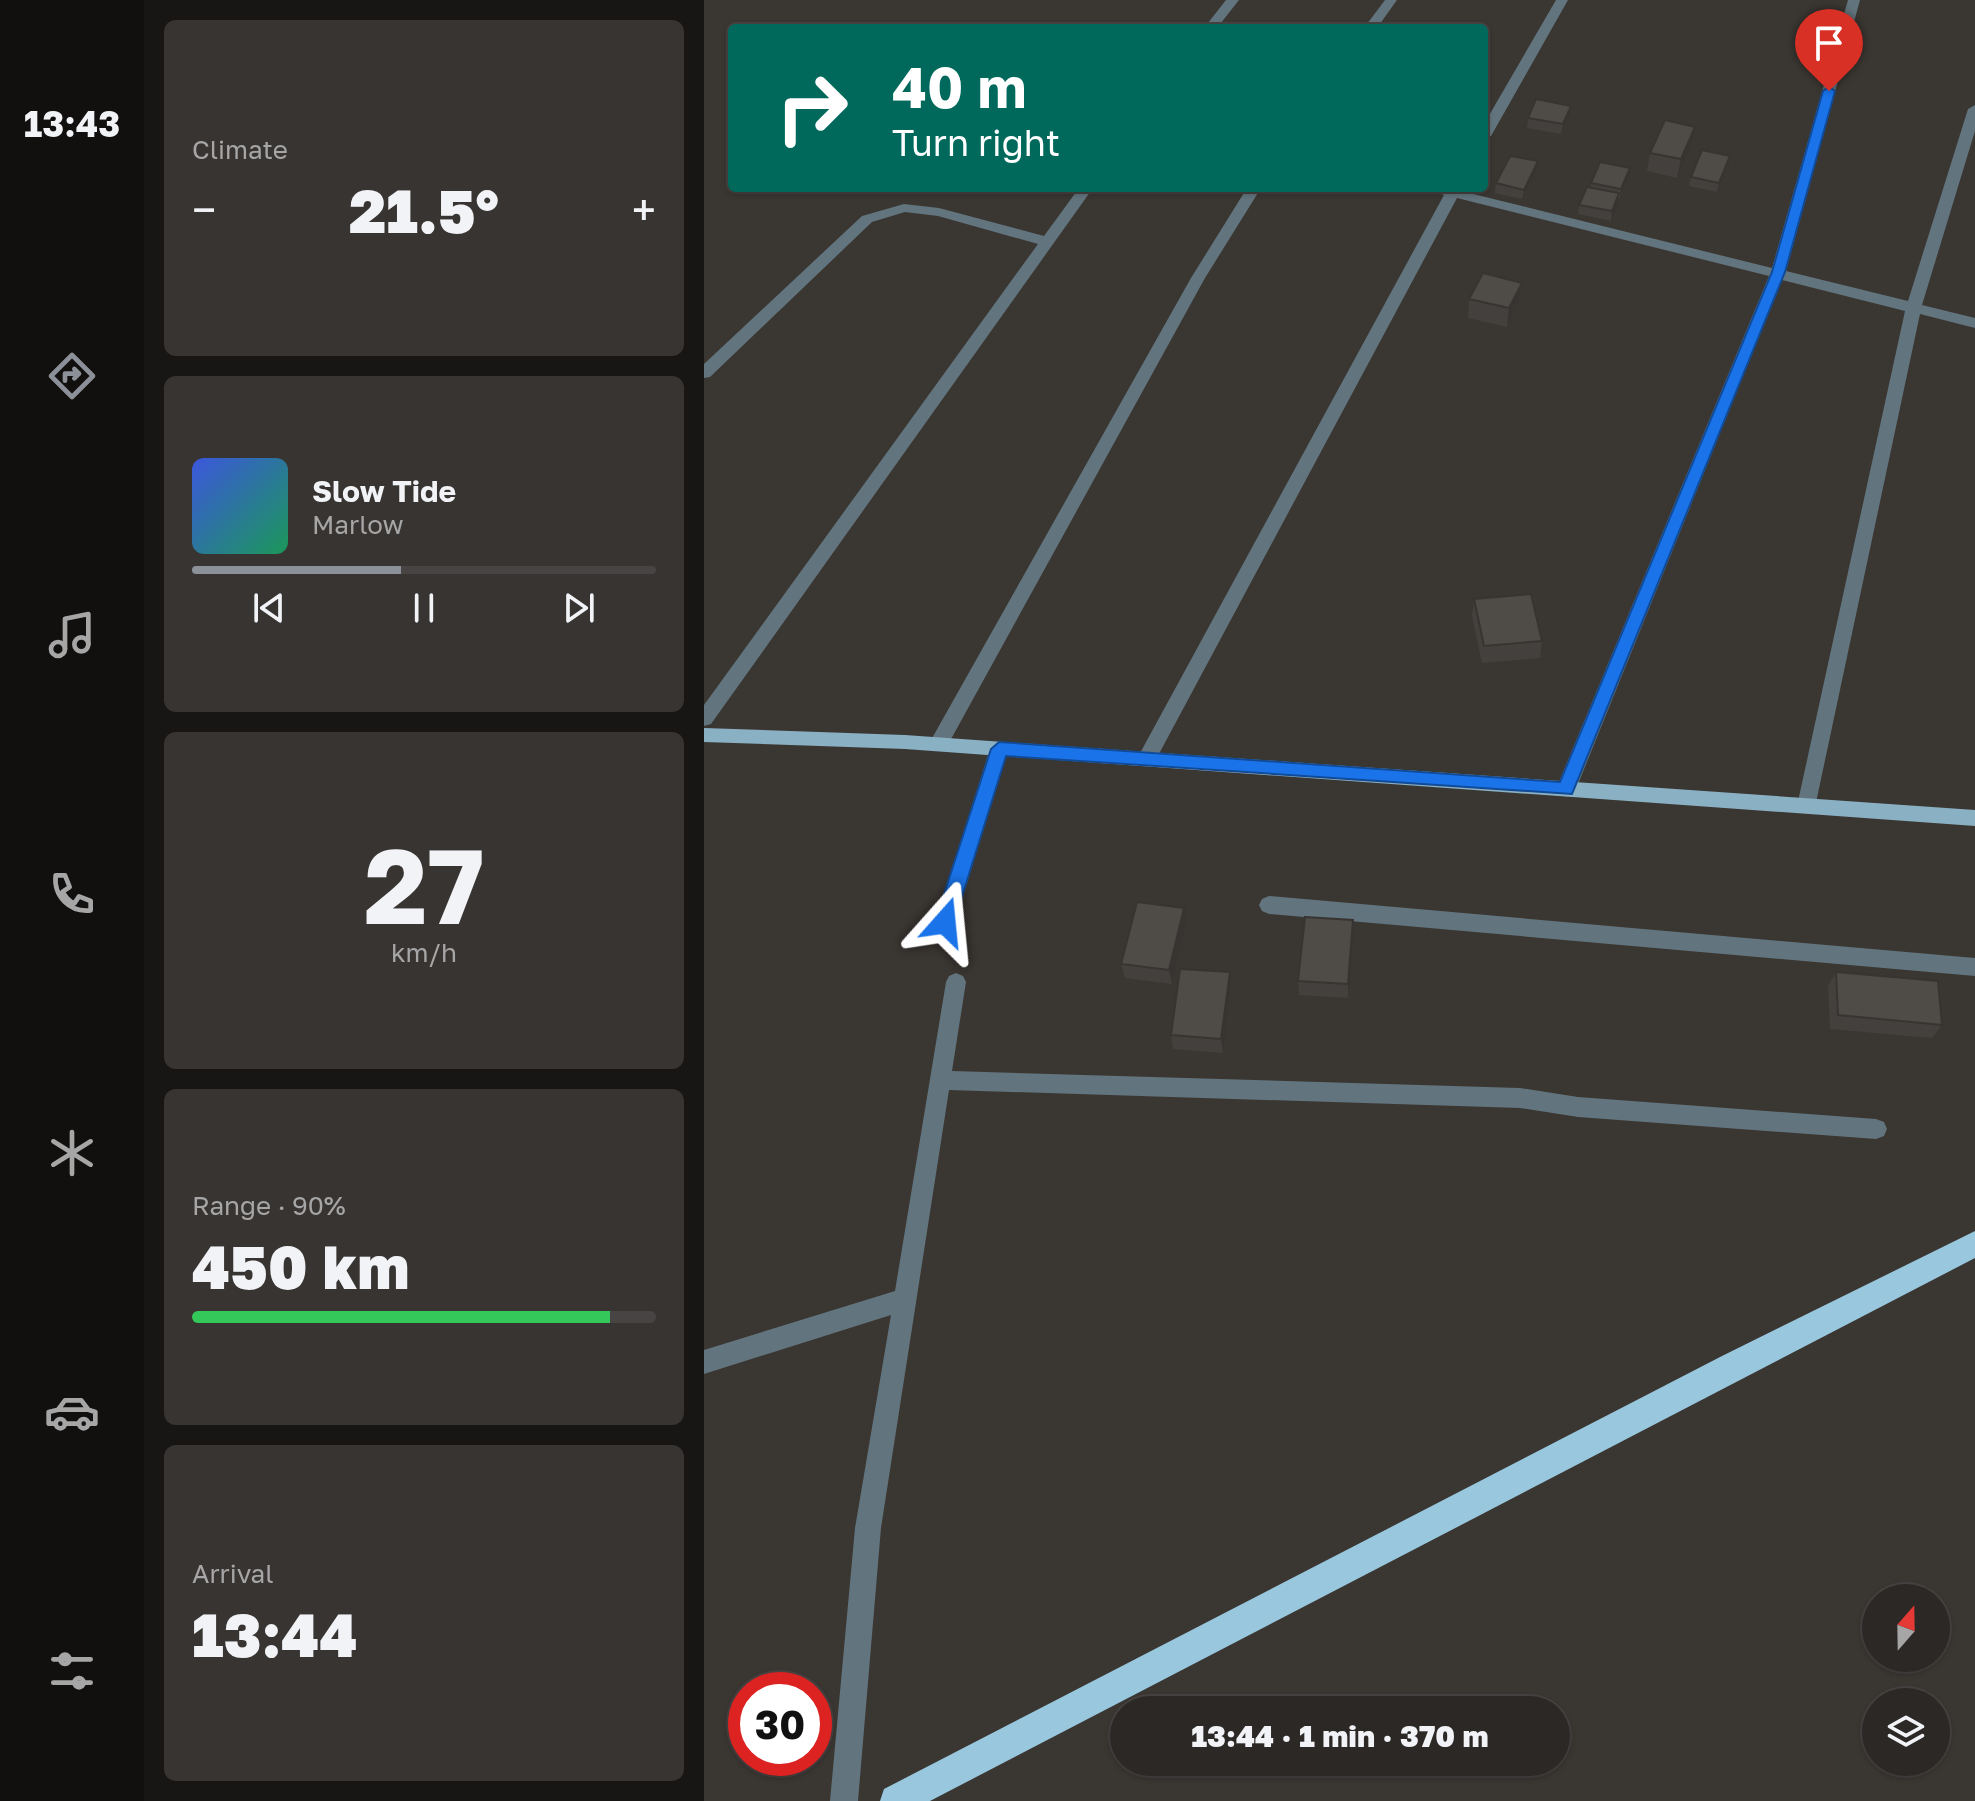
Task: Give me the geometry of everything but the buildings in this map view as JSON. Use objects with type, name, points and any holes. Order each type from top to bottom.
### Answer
[{"type":"highway","points":[[896,1801],[1732,1366],[1975,1244]]},
{"type":"main road","points":[[704,735],[938,745],[1975,818]]},
{"type":"street","points":[[1213,24],[1233,0]]},
{"type":"street","points":[[1373,24],[1391,0]]},
{"type":"street","points":[[1488,129],[1562,0]]},
{"type":"street","points":[[1566,789],[1778,272],[1854,0]]},
{"type":"street","points":[[1807,806],[1914,306],[1975,109]]},
{"type":"street","points":[[704,719],[1083,192]]},
{"type":"street","points":[[938,745],[1198,278],[1252,192]]},
{"type":"street","points":[[1146,760],[1453,192]]},
{"type":"street","points":[[1458,192],[1975,323]]},
{"type":"street","points":[[704,373],[867,219],[904,208],[939,212],[1047,242]]},
{"type":"street","points":[[945,922],[999,749]]},
{"type":"street","points":[[1269,905],[1975,967]]},
{"type":"street","points":[[844,1801],[868,1528],[956,982]]},
{"type":"street","points":[[940,1080],[1520,1098],[1578,1107],[1876,1129]]},
{"type":"street","points":[[704,1362],[905,1299]]},
{"type":"route","points":[[945,922],[999,749],[1566,789],[1778,272],[1829,91]]}]
